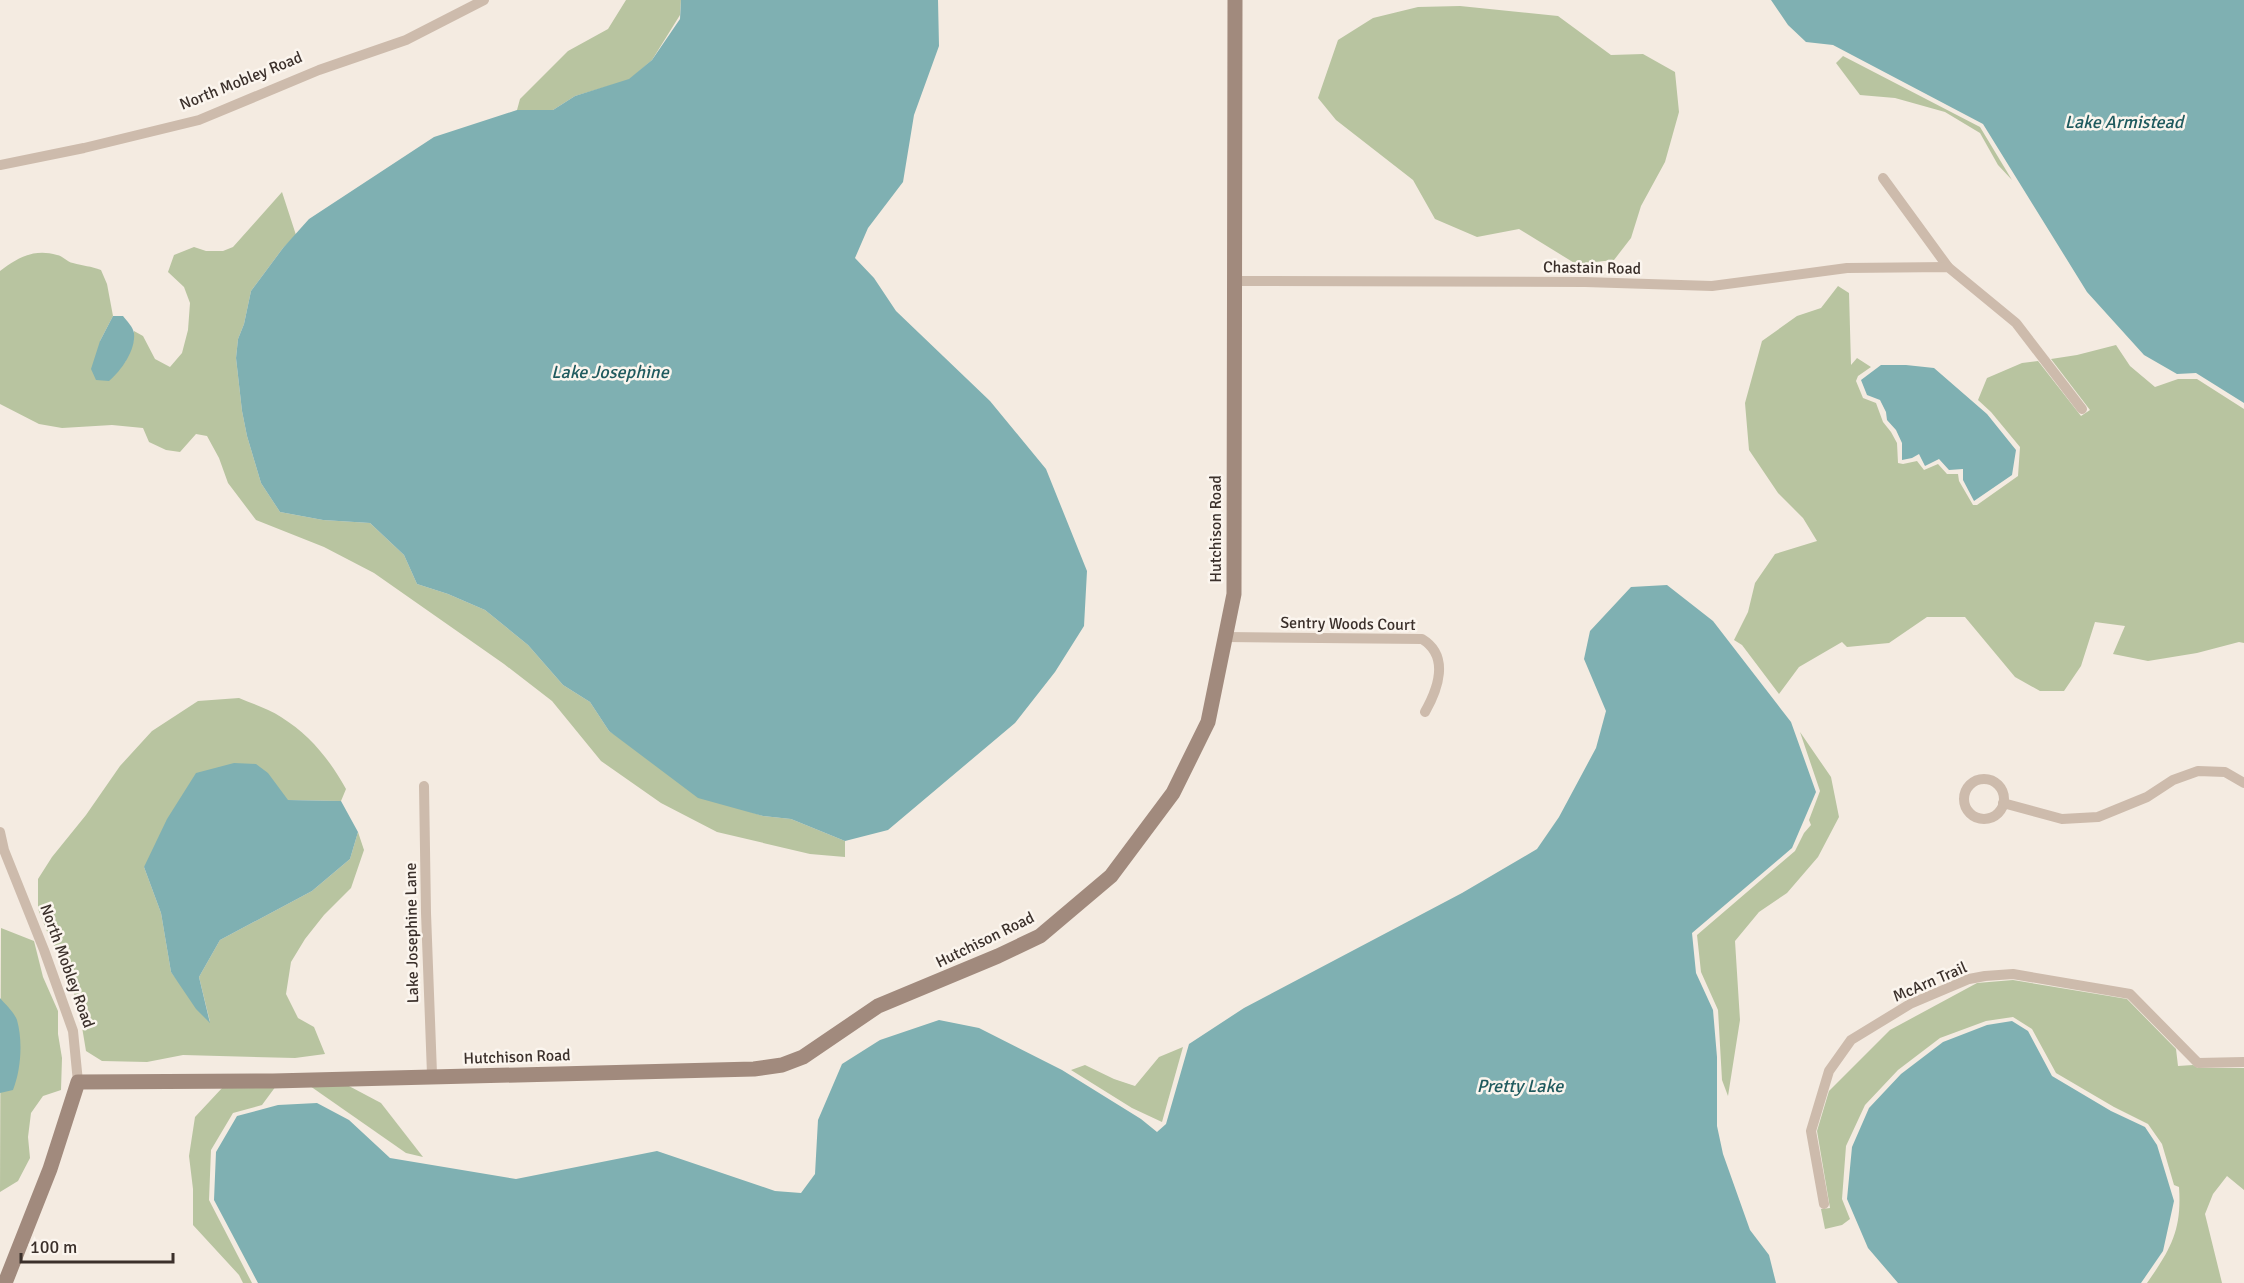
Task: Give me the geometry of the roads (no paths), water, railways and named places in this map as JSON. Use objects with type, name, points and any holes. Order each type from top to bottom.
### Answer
[{"type":"street","name":"North Mobley Road","points":[[0,165],[199,120],[319,70],[406,40],[484,0]]},
{"type":"street","name":"Hutchison Road","points":[[78,1082],[430,1078],[754,1069],[782,1065],[803,1057],[878,1006],[1040,936],[1111,876],[1173,793],[1208,722],[1233,594],[1235,0]]},
{"type":"street","points":[[1883,178],[1948,267],[2016,323],[2082,409]]},
{"type":"street","name":"Chastain Road","points":[[1234,281],[1586,282],[1712,286],[1847,268],[1948,267]]},
{"type":"street","name":"Sentry Woods Court","points":[[1226,637],[1422,639],[1435,649],[1438,659],[1438,678],[1425,712]]},
{"type":"street","points":[[2003,803],[2062,819],[2098,817],[2147,797],[2173,780],[2198,771],[2225,772],[2244,783]]},
{"type":"street","name":"Lake Josephine Lane","points":[[424,786],[432,1074],[430,1078]]},
{"type":"street","name":"North Mobley Road","points":[[0,832],[4,850],[73,1031],[78,1082],[50,1169],[5,1283]]},
{"type":"street","name":"McArn Trail","points":[[1824,1204],[1811,1131],[1829,1071],[1851,1040],[1910,1004],[1969,979],[2013,974],[2130,994],[2198,1063],[2244,1062]]},
{"type":"water","name":"Lake Josephine","points":[[681,0],[938,0],[939,46],[914,115],[903,182],[868,228],[855,258],[874,278],[896,311],[990,401],[1046,469],[1087,571],[1084,626],[1055,672],[1015,723],[888,830],[845,841],[791,819],[763,816],[698,798],[609,731],[590,702],[563,685],[528,645],[485,610],[417,584],[404,555],[370,523],[323,520],[280,512],[261,483],[242,411],[236,358],[238,339],[244,324],[251,291],[283,248],[309,219],[434,137],[517,110],[553,110],[575,96],[629,79],[652,60],[680,19]]},
{"type":"water","name":"Lake Armistead","points":[[1771,0],[2244,0],[2244,403],[2196,373],[2177,374],[2144,355],[2087,292],[1983,124],[1833,45],[1806,42],[1788,25]]},
{"type":"water","points":[[113,316],[123,316],[131,326],[134,333],[133,346],[127,360],[114,377],[109,381],[96,380],[91,369],[100,341]]},
{"type":"water","points":[[1881,365],[1934,368],[1987,414],[2016,450],[2012,475],[1974,501],[1963,480],[1963,469],[1949,470],[1939,459],[1925,466],[1919,454],[1902,460],[1902,443],[1896,430],[1887,420],[1880,400],[1867,395],[1861,380]]},
{"type":"water","name":"Pretty Lake","points":[[1667,585],[1713,621],[1791,722],[1816,792],[1792,848],[1692,933],[1696,973],[1713,1010],[1717,1057],[1717,1126],[1723,1154],[1750,1230],[1769,1255],[1776,1283],[258,1283],[214,1200],[216,1152],[237,1116],[278,1105],[317,1103],[349,1120],[390,1158],[516,1179],[657,1151],[775,1191],[801,1193],[815,1174],[818,1120],[842,1064],[880,1040],[939,1020],[979,1028],[1062,1070],[1141,1119],[1157,1132],[1166,1124],[1189,1044],[1244,1008],[1462,893],[1537,849],[1559,817],[1596,748],[1606,711],[1584,659],[1590,631],[1631,587]]},
{"type":"water","points":[[234,763],[256,764],[268,773],[288,800],[341,801],[358,832],[350,859],[312,891],[220,940],[199,977],[210,1023],[196,1009],[171,972],[161,913],[144,867],[167,819],[196,773]]},
{"type":"water","points":[[0,998],[17,1020],[20,1055],[13,1090],[0,1093]]},
{"type":"water","points":[[2012,1021],[2028,1031],[2052,1076],[2111,1111],[2145,1127],[2157,1145],[2174,1201],[2163,1251],[2141,1283],[1898,1283],[1868,1248],[1847,1199],[1852,1147],[1869,1108],[1901,1074],[1943,1042],[1987,1025]]}]
